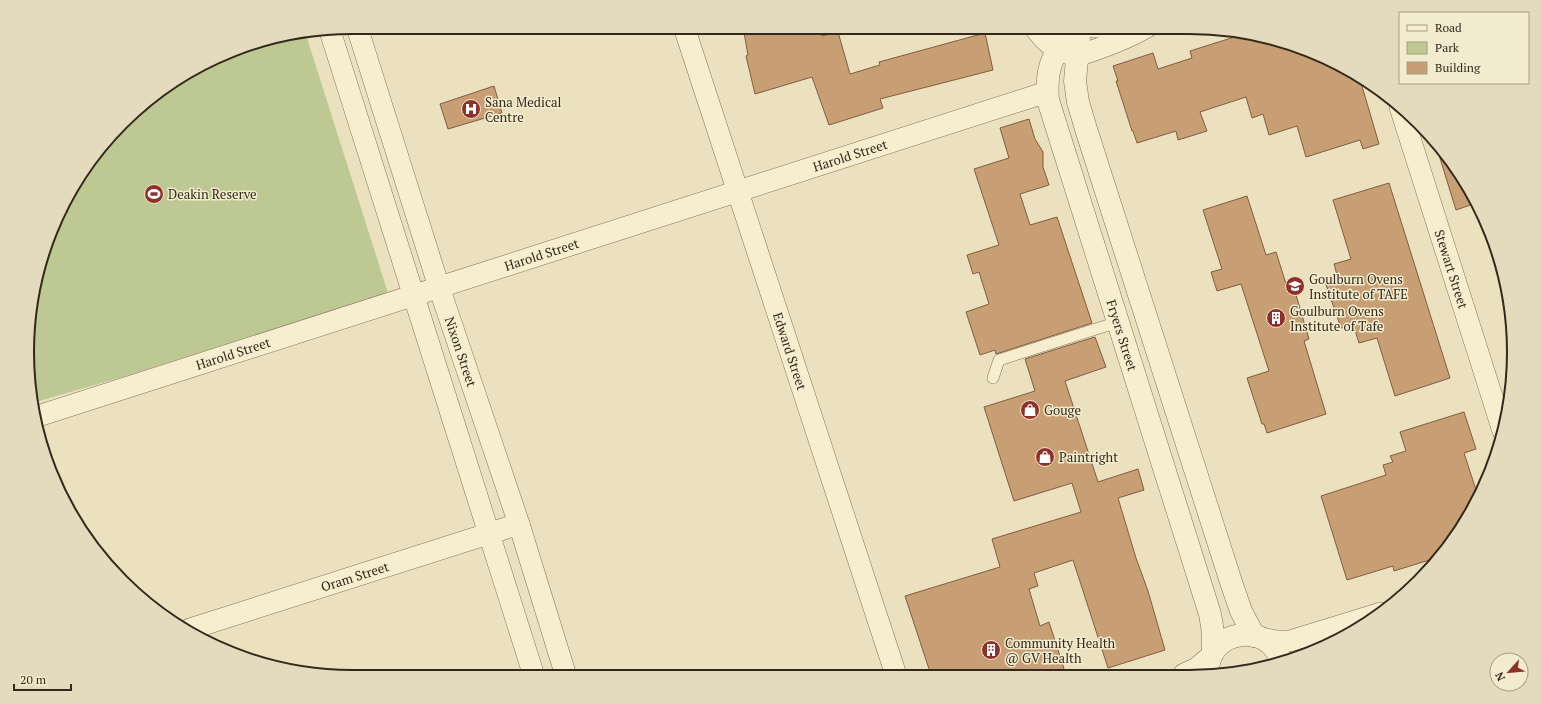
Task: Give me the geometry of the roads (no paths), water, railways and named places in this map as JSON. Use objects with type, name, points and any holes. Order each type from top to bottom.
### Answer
[{"type":"street","name":"Nixon Street","points":[[359,34],[439,287],[519,524],[564,670]]},
{"type":"street","name":"Edward Street","points":[[686,34],[894,670]]},
{"type":"street","points":[[1040,34],[1045,40],[1067,53],[1099,49],[1135,34]]},
{"type":"street","points":[[1076,34],[1067,53],[1075,81],[1078,102],[1163,371],[1241,611],[1258,637],[1272,647],[1278,657]]},
{"type":"street","points":[[331,35],[488,535],[532,670]]},
{"type":"street","name":"Fryers Street","points":[[1067,53],[1050,65],[1047,83],[1050,106],[1210,614],[1213,632],[1211,661]]},
{"type":"street","name":"Harold Street","points":[[40,415],[1048,92]]},
{"type":"street","name":"Stewart Street","points":[[1404,117],[1500,420]]},
{"type":"street","points":[[1060,138],[1086,129]]},
{"type":"street","points":[[1136,380],[1163,371]]},
{"type":"street","name":"Oram Street","points":[[194,628],[519,524]]},
{"type":"street","points":[[1193,670],[1211,661],[1221,643],[1231,637],[1243,634],[1276,641],[1290,641],[1361,619]]},
{"type":"lane","points":[[993,378],[999,360],[1118,322]]},
{"type":"place","name":"Sana Medical Centre","points":[[471,109]]},
{"type":"place","name":"Deakin Reserve","points":[[154,194]]},
{"type":"place","name":"Goulburn Ovens Institute of TAFE","points":[[1295,286]]},
{"type":"place","name":"Goulburn Ovens Institute of Tafe","points":[[1276,318]]},
{"type":"place","name":"Gouge","points":[[1030,410]]},
{"type":"place","name":"Paintright","points":[[1045,457]]},
{"type":"place","name":"Community Health @ GV Health","points":[[991,650]]}]
